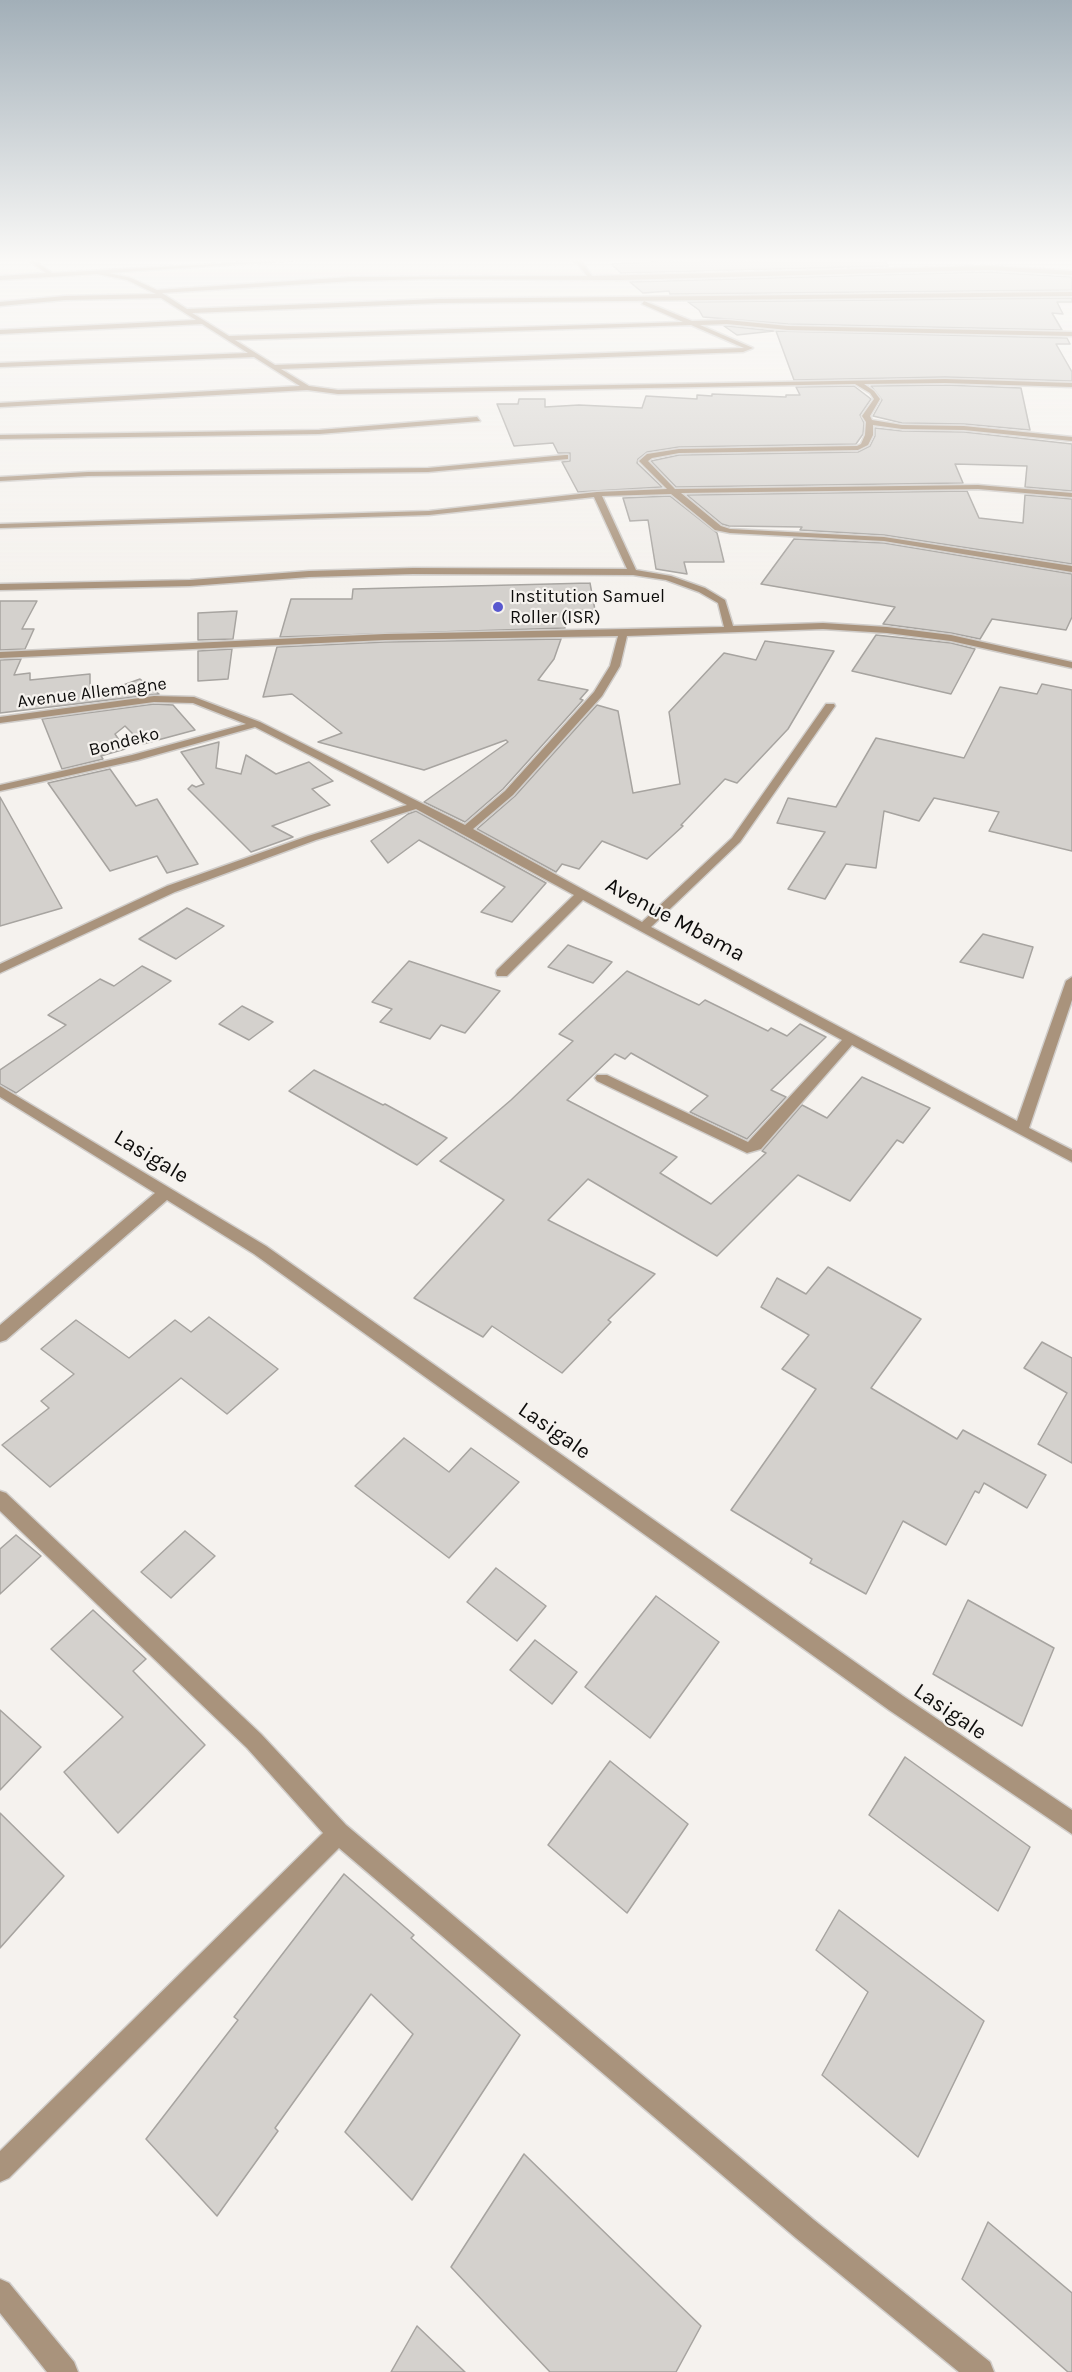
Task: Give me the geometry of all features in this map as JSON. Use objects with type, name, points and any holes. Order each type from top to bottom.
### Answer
[{"type":"street","points":[[278,370],[307,388]]},
{"type":"street","points":[[0,405],[307,388],[338,392],[945,381],[1072,385]]},
{"type":"street","points":[[856,382],[872,392],[877,399],[866,416],[870,422],[869,435],[864,445],[858,448],[679,451],[650,456],[642,460],[674,492],[718,528],[730,531],[884,539],[1072,569]]},
{"type":"street","points":[[0,437],[319,432],[477,419]]},
{"type":"street","points":[[870,422],[902,427],[964,428],[1072,439]]},
{"type":"street","points":[[0,479],[88,474],[428,470],[565,456]]},
{"type":"street","points":[[0,526],[429,513],[597,494],[978,487],[1072,495]]},
{"type":"street","points":[[597,494],[633,572]]},
{"type":"street","points":[[0,587],[190,583],[309,574],[413,571],[633,572],[668,578],[702,590],[722,602],[729,629]]},
{"type":"street","points":[[0,655],[385,637],[623,633],[823,626],[887,630],[951,638],[1072,665]]},
{"type":"street","points":[[466,830],[509,793],[598,694],[615,666],[623,633]]},
{"type":"street","name":"Avenue Allemagne","points":[[0,720],[154,699],[194,700],[256,724]]},
{"type":"street","points":[[643,928],[736,840],[830,706]]},
{"type":"street","name":"Avenue Mbama","points":[[256,724],[466,830],[643,928],[1072,1157]]},
{"type":"street","name":"Bondeko","points":[[0,788],[134,758],[256,724]]},
{"type":"street","points":[[0,969],[171,889],[312,838],[415,806]]},
{"type":"street","points":[[502,973],[582,894]]},
{"type":"street","points":[[1021,1130],[1072,981]]},
{"type":"street","points":[[602,1078],[747,1148],[756,1145],[851,1038]]},
{"type":"street","name":"Lasigale","points":[[0,1090],[269,1256],[896,1703],[1072,1823]]},
{"type":"street","points":[[0,1335],[167,1192]]},
{"type":"street","points":[[0,1499],[254,1741],[338,1833],[805,2229],[980,2372]]},
{"type":"street","points":[[0,2169],[338,1833]]},
{"type":"street","points":[[0,2292],[64,2372]]},
{"type":"building","points":[[790,370],[1071,370],[1072,372],[1072,381],[945,377],[794,380]]},
{"type":"building","points":[[945,385],[1021,388],[1030,430],[964,424],[902,423],[873,416],[882,400],[871,386]]},
{"type":"building","points":[[854,386],[871,399],[860,415],[864,423],[863,434],[856,444],[679,447],[647,452],[638,459],[637,463],[662,487],[578,492],[562,462],[570,461],[570,453],[558,453],[553,443],[514,446],[497,404],[518,404],[519,399],[545,399],[545,407],[579,405],[642,408],[646,396],[697,399],[697,395],[712,396],[712,394],[786,397],[786,395],[800,395],[796,387]]},
{"type":"building","points":[[875,428],[964,432],[1072,444],[1072,491],[1025,487],[1027,466],[955,464],[963,483],[676,487],[651,461],[679,455],[858,452],[870,446],[875,436]]},
{"type":"building","points":[[967,491],[979,518],[1023,523],[1025,495],[1072,499],[1072,564],[884,535],[800,530],[802,527],[729,526],[722,524],[687,495]]},
{"type":"building","points":[[670,496],[717,533],[724,562],[684,562],[687,574],[656,569],[648,520],[630,521],[623,498]]},
{"type":"building","points":[[794,539],[884,543],[1072,574],[1072,617],[1066,630],[992,619],[980,639],[883,624],[895,607],[761,584]]},
{"type":"building","points":[[590,583],[595,610],[570,611],[565,628],[280,637],[291,599],[352,599],[353,589]]},
{"type":"building","points":[[0,601],[37,601],[22,629],[34,629],[25,649],[0,650]]},
{"type":"building","points":[[237,611],[233,639],[198,640],[198,613]]},
{"type":"building","points":[[876,635],[951,643],[975,649],[951,694],[852,671]]},
{"type":"building","points":[[561,639],[554,659],[538,680],[588,690],[580,699],[583,700],[503,789],[465,822],[424,802],[508,742],[506,740],[424,770],[318,742],[342,733],[292,694],[263,697],[277,647],[385,642]]},
{"type":"building","points":[[765,641],[834,651],[788,729],[737,783],[725,779],[681,825],[683,826],[647,859],[602,841],[579,869],[562,864],[556,872],[477,829],[515,796],[597,705],[618,711],[633,793],[680,784],[669,712],[724,653],[756,660]]},
{"type":"building","points":[[232,649],[228,679],[198,681],[198,651]]},
{"type":"building","points":[[21,659],[14,675],[30,673],[30,680],[90,674],[90,697],[140,679],[159,694],[0,713],[0,660]]},
{"type":"building","points":[[1042,684],[1072,690],[1072,851],[989,831],[999,812],[934,798],[919,821],[884,811],[876,868],[846,864],[825,899],[788,889],[825,832],[777,823],[788,798],[836,807],[876,738],[964,758],[1000,687],[1037,694]]},
{"type":"building","points":[[154,704],[173,705],[195,730],[143,744],[125,726],[115,734],[125,749],[101,756],[103,759],[62,769],[42,719]]},
{"type":"building","points":[[219,742],[216,768],[241,774],[246,755],[276,774],[309,762],[333,781],[312,789],[330,805],[272,826],[293,837],[251,852],[188,789],[192,785],[196,787],[204,784],[181,752]]},
{"type":"building","points":[[110,769],[136,806],[157,799],[198,864],[167,873],[157,856],[110,871],[48,783]]},
{"type":"building","points":[[0,797],[62,908],[0,926]]},
{"type":"building","points":[[416,811],[546,883],[512,922],[481,912],[505,887],[419,840],[388,863],[371,841],[408,814]]},
{"type":"building","points":[[187,908],[224,926],[176,959],[139,939]]},
{"type":"building","points":[[983,934],[1033,947],[1023,978],[960,962]]},
{"type":"building","points":[[568,945],[612,962],[593,983],[548,967]]},
{"type":"building","points":[[409,961],[500,991],[465,1033],[441,1025],[430,1039],[380,1022],[392,1009],[372,1002]]},
{"type":"building","points":[[142,966],[171,981],[16,1093],[0,1084],[0,1070],[66,1025],[48,1015],[100,979],[114,986]]},
{"type":"building","points":[[627,971],[699,1005],[705,1000],[768,1031],[771,1028],[787,1036],[800,1024],[826,1037],[771,1090],[786,1097],[747,1139],[690,1112],[708,1096],[631,1053],[625,1059],[615,1054],[567,1100],[677,1157],[660,1173],[711,1204],[766,1153],[762,1151],[802,1105],[827,1118],[862,1077],[930,1108],[903,1143],[897,1140],[850,1201],[798,1175],[717,1256],[588,1179],[548,1220],[655,1274],[608,1320],[611,1322],[562,1373],[492,1326],[483,1337],[414,1298],[504,1200],[440,1161],[511,1100],[573,1041],[559,1034]]},
{"type":"building","points":[[242,1006],[273,1022],[249,1040],[219,1024]]},
{"type":"building","points":[[314,1070],[385,1104],[447,1138],[417,1165],[289,1091]]},
{"type":"building","points":[[828,1267],[921,1319],[871,1388],[957,1439],[963,1430],[1046,1475],[1027,1508],[984,1483],[979,1493],[975,1491],[946,1545],[903,1521],[866,1594],[810,1563],[812,1559],[731,1510],[816,1389],[782,1369],[809,1335],[761,1307],[777,1278],[806,1294]]},
{"type":"building","points":[[209,1317],[278,1369],[227,1414],[181,1378],[50,1487],[2,1445],[49,1408],[41,1401],[74,1374],[41,1349],[76,1320],[129,1358],[175,1320],[191,1332]]},
{"type":"building","points":[[1042,1342],[1072,1358],[1072,1463],[1038,1444],[1067,1393],[1024,1368]]},
{"type":"building","points":[[404,1438],[449,1472],[471,1448],[519,1482],[449,1558],[355,1486]]},
{"type":"building","points":[[185,1531],[215,1556],[171,1598],[141,1572]]},
{"type":"building","points":[[16,1535],[41,1556],[0,1594],[0,1549]]},
{"type":"building","points":[[496,1568],[546,1606],[517,1641],[467,1602]]},
{"type":"building","points":[[656,1596],[719,1642],[650,1738],[585,1687]]},
{"type":"building","points":[[968,1600],[1054,1648],[1022,1726],[933,1674]]},
{"type":"building","points":[[93,1610],[146,1659],[133,1671],[205,1745],[118,1833],[64,1772],[123,1717],[51,1649]]},
{"type":"building","points":[[535,1640],[577,1672],[552,1704],[510,1670]]},
{"type":"building","points":[[0,1710],[41,1747],[0,1790]]},
{"type":"building","points":[[905,1757],[1030,1847],[998,1911],[869,1815]]},
{"type":"building","points":[[610,1761],[688,1824],[627,1913],[548,1845]]},
{"type":"building","points":[[0,1813],[64,1876],[0,1948]]},
{"type":"building","points":[[344,1874],[414,1935],[411,1938],[520,2035],[412,2200],[345,2132],[413,2034],[371,1994],[275,2128],[278,2131],[217,2216],[146,2139],[238,2020],[234,2017]]},
{"type":"building","points":[[839,1910],[984,2021],[918,2157],[822,2075],[868,1992],[816,1950]]},
{"type":"building","points":[[524,2154],[701,2326],[676,2372],[550,2372],[451,2267]]},
{"type":"building","points":[[988,2222],[1072,2293],[1072,2372],[1068,2372],[962,2279]]},
{"type":"building","points":[[417,2326],[465,2372],[391,2372]]},
{"type":"place","name":"Institution Samuel Roller (ISR)","points":[[498,607]]}]
